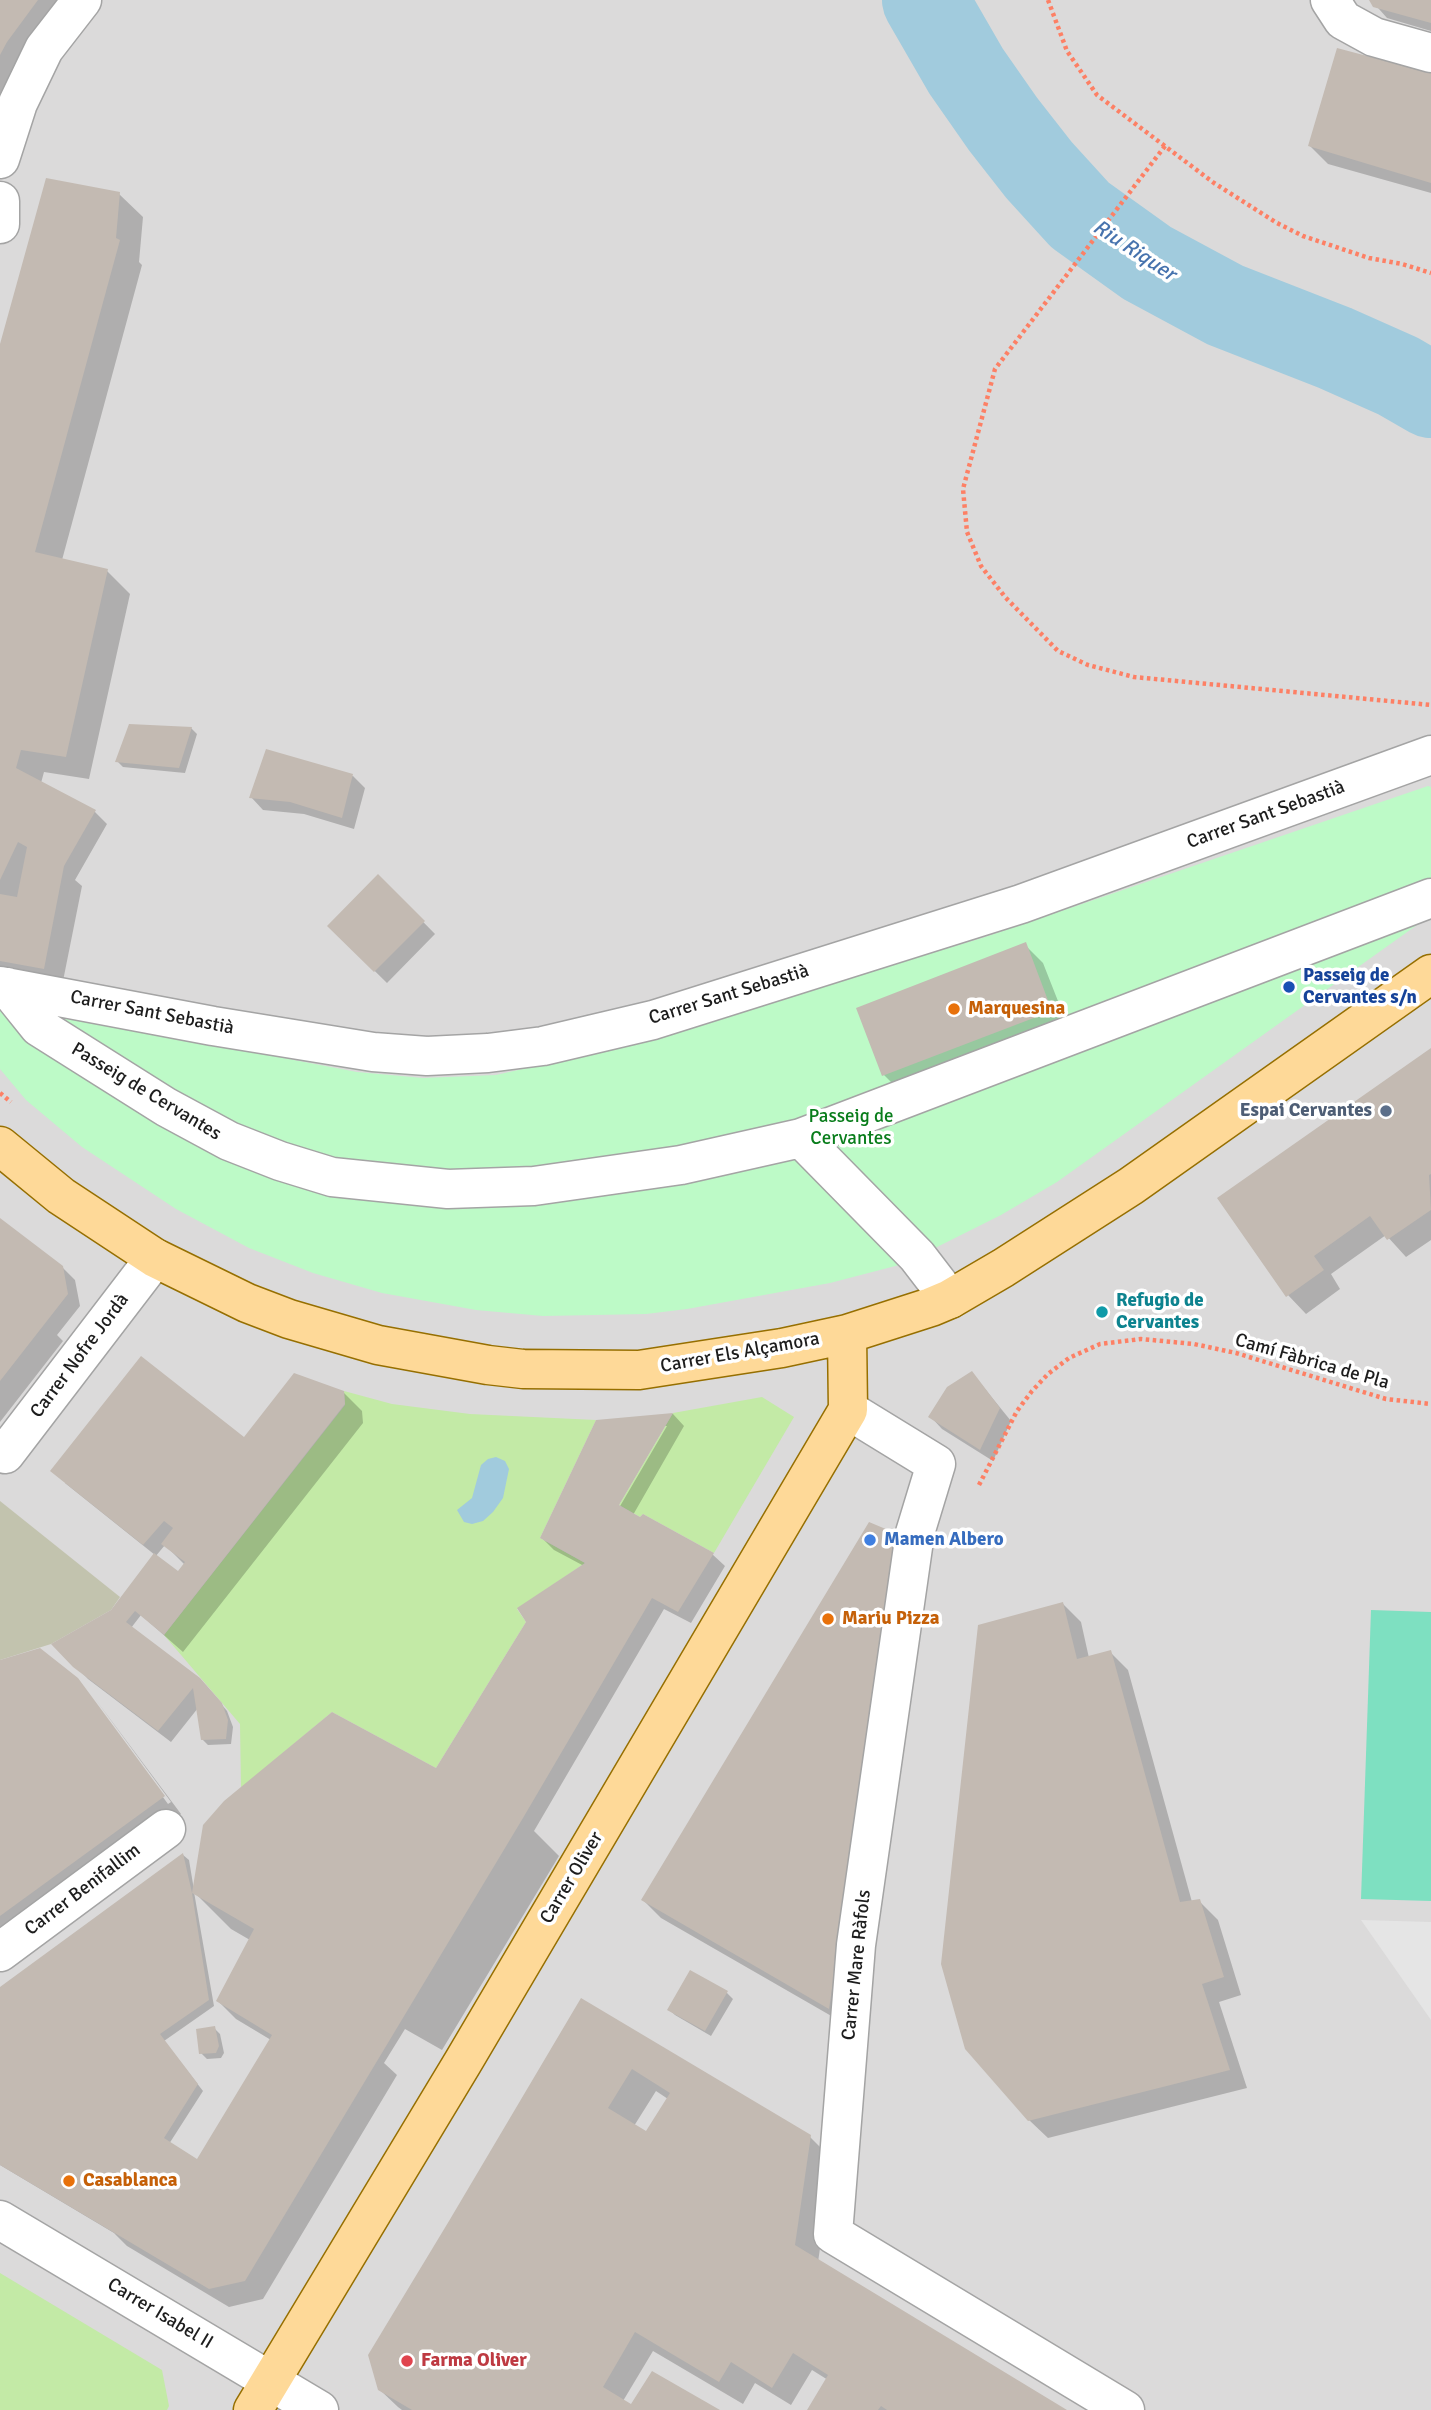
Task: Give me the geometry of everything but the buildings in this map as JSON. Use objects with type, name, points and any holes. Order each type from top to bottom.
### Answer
[{"type":"main road","name":"Carrer Els Alçamora","points":[[0,1146],[61,1196],[155,1258],[247,1303],[333,1334],[421,1355],[488,1365],[523,1369],[639,1370],[782,1348],[847,1334],[931,1307],[950,1298],[1131,1186],[1431,974]]},
{"type":"main road","points":[[847,1334],[848,1410]]},
{"type":"main road","name":"Carrer Oliver","points":[[262,2395],[470,2050],[848,1410]]},
{"type":"street","points":[[0,159],[18,103],[44,50],[82,0]]},
{"type":"street","points":[[1330,0],[1343,20],[1374,37],[1431,53]]},
{"type":"street","name":"Carrer Sant Sebastià","points":[[4,986],[226,1028],[373,1052],[427,1056],[488,1053],[543,1046],[653,1020],[1021,904],[1431,755]]},
{"type":"street","name":"Passeig de Cervantes","points":[[4,986],[39,1027],[166,1107],[229,1141],[280,1161],[332,1177],[448,1189],[534,1186],[681,1165],[801,1138],[1431,898]]},
{"type":"street","points":[[801,1138],[917,1256],[950,1298]]},
{"type":"street","name":"Carrer Nofre Jordà","points":[[5,1454],[155,1258]]},
{"type":"street","points":[[848,1410],[936,1464]]},
{"type":"street","name":"Carrer Mare Ràfols","points":[[936,1464],[915,1532],[856,1945],[833,2234],[1125,2410]]},
{"type":"street","name":"Carrer Benifallim","points":[[0,1952],[166,1829]]},
{"type":"street","name":"Carrer Isabel II","points":[[0,2220],[262,2395],[319,2410]]},
{"type":"path","points":[[1048,0],[1067,51],[1097,95],[1214,183],[1277,223],[1303,236],[1369,258],[1402,264],[1431,274]]},
{"type":"path","points":[[1165,146],[995,369],[963,489],[967,532],[981,566],[1005,597],[1058,651],[1088,665],[1134,677],[1431,705]]},
{"type":"path","points":[[0,1093],[20,1109]]},
{"type":"path","name":"Camí Fàbrica de Pla","points":[[936,1464],[975,1493],[1017,1411],[1031,1391],[1069,1358],[1100,1344],[1123,1340],[1194,1344],[1237,1353],[1386,1399],[1431,1404]]},
{"type":"shaded area","points":[[0,0],[1431,0],[1431,2410],[0,2410]]},
{"type":"shaded area","points":[[0,1501],[120,1597],[111,1610],[51,1644],[0,1660]]},
{"type":"shaded area","points":[[1361,1920],[1431,1922],[1431,2020]]},
{"type":"green space","name":"Passeig de Cervantes","points":[[1431,787],[1431,915],[1057,1182],[1001,1215],[903,1264],[830,1283],[646,1314],[543,1316],[476,1310],[382,1293],[313,1273],[249,1248],[176,1209],[82,1147],[26,1100],[0,1069],[0,1011],[14,1010],[68,1017],[357,1072],[423,1078],[496,1075],[611,1049],[728,1017],[982,938]]},
{"type":"green space","points":[[344,1391],[392,1404],[470,1414],[596,1420],[540,1538],[585,1563],[517,1609],[526,1622],[436,1768],[332,1712],[241,1788],[240,1724],[164,1635],[345,1405]]},
{"type":"green space","points":[[762,1397],[794,1417],[714,1553],[643,1514],[640,1517],[619,1505],[673,1413]]},
{"type":"green space","points":[[1371,1610],[1431,1612],[1431,1901],[1361,1899]]},
{"type":"green space","points":[[0,2273],[162,2370],[169,2406],[167,2410],[0,2410]]},
{"type":"water","points":[[496,1457],[505,1461],[509,1469],[503,1498],[483,1521],[472,1524],[464,1522],[457,1510],[472,1498],[481,1465]]},
{"type":"waterway","name":"Riu Riquer","points":[[925,0],[966,71],[1003,124],[1039,170],[1080,215],[1147,263],[1225,305],[1335,348],[1398,376],[1431,395]]},
{"type":"place","name":"Passeig de Cervantes s/n","points":[[1289,987]]},
{"type":"place","name":"Marquesina","points":[[954,1009]]},
{"type":"place","name":"Espai Cervantes","points":[[1386,1111]]},
{"type":"place","name":"Refugio de Cervantes","points":[[1102,1312]]},
{"type":"place","name":"Mamen Albero","points":[[870,1540]]},
{"type":"place","name":"Mariu Pizza","points":[[828,1619]]},
{"type":"place","name":"Casablanca","points":[[69,2181]]},
{"type":"place","name":"Farma Oliver","points":[[407,2361]]}]
